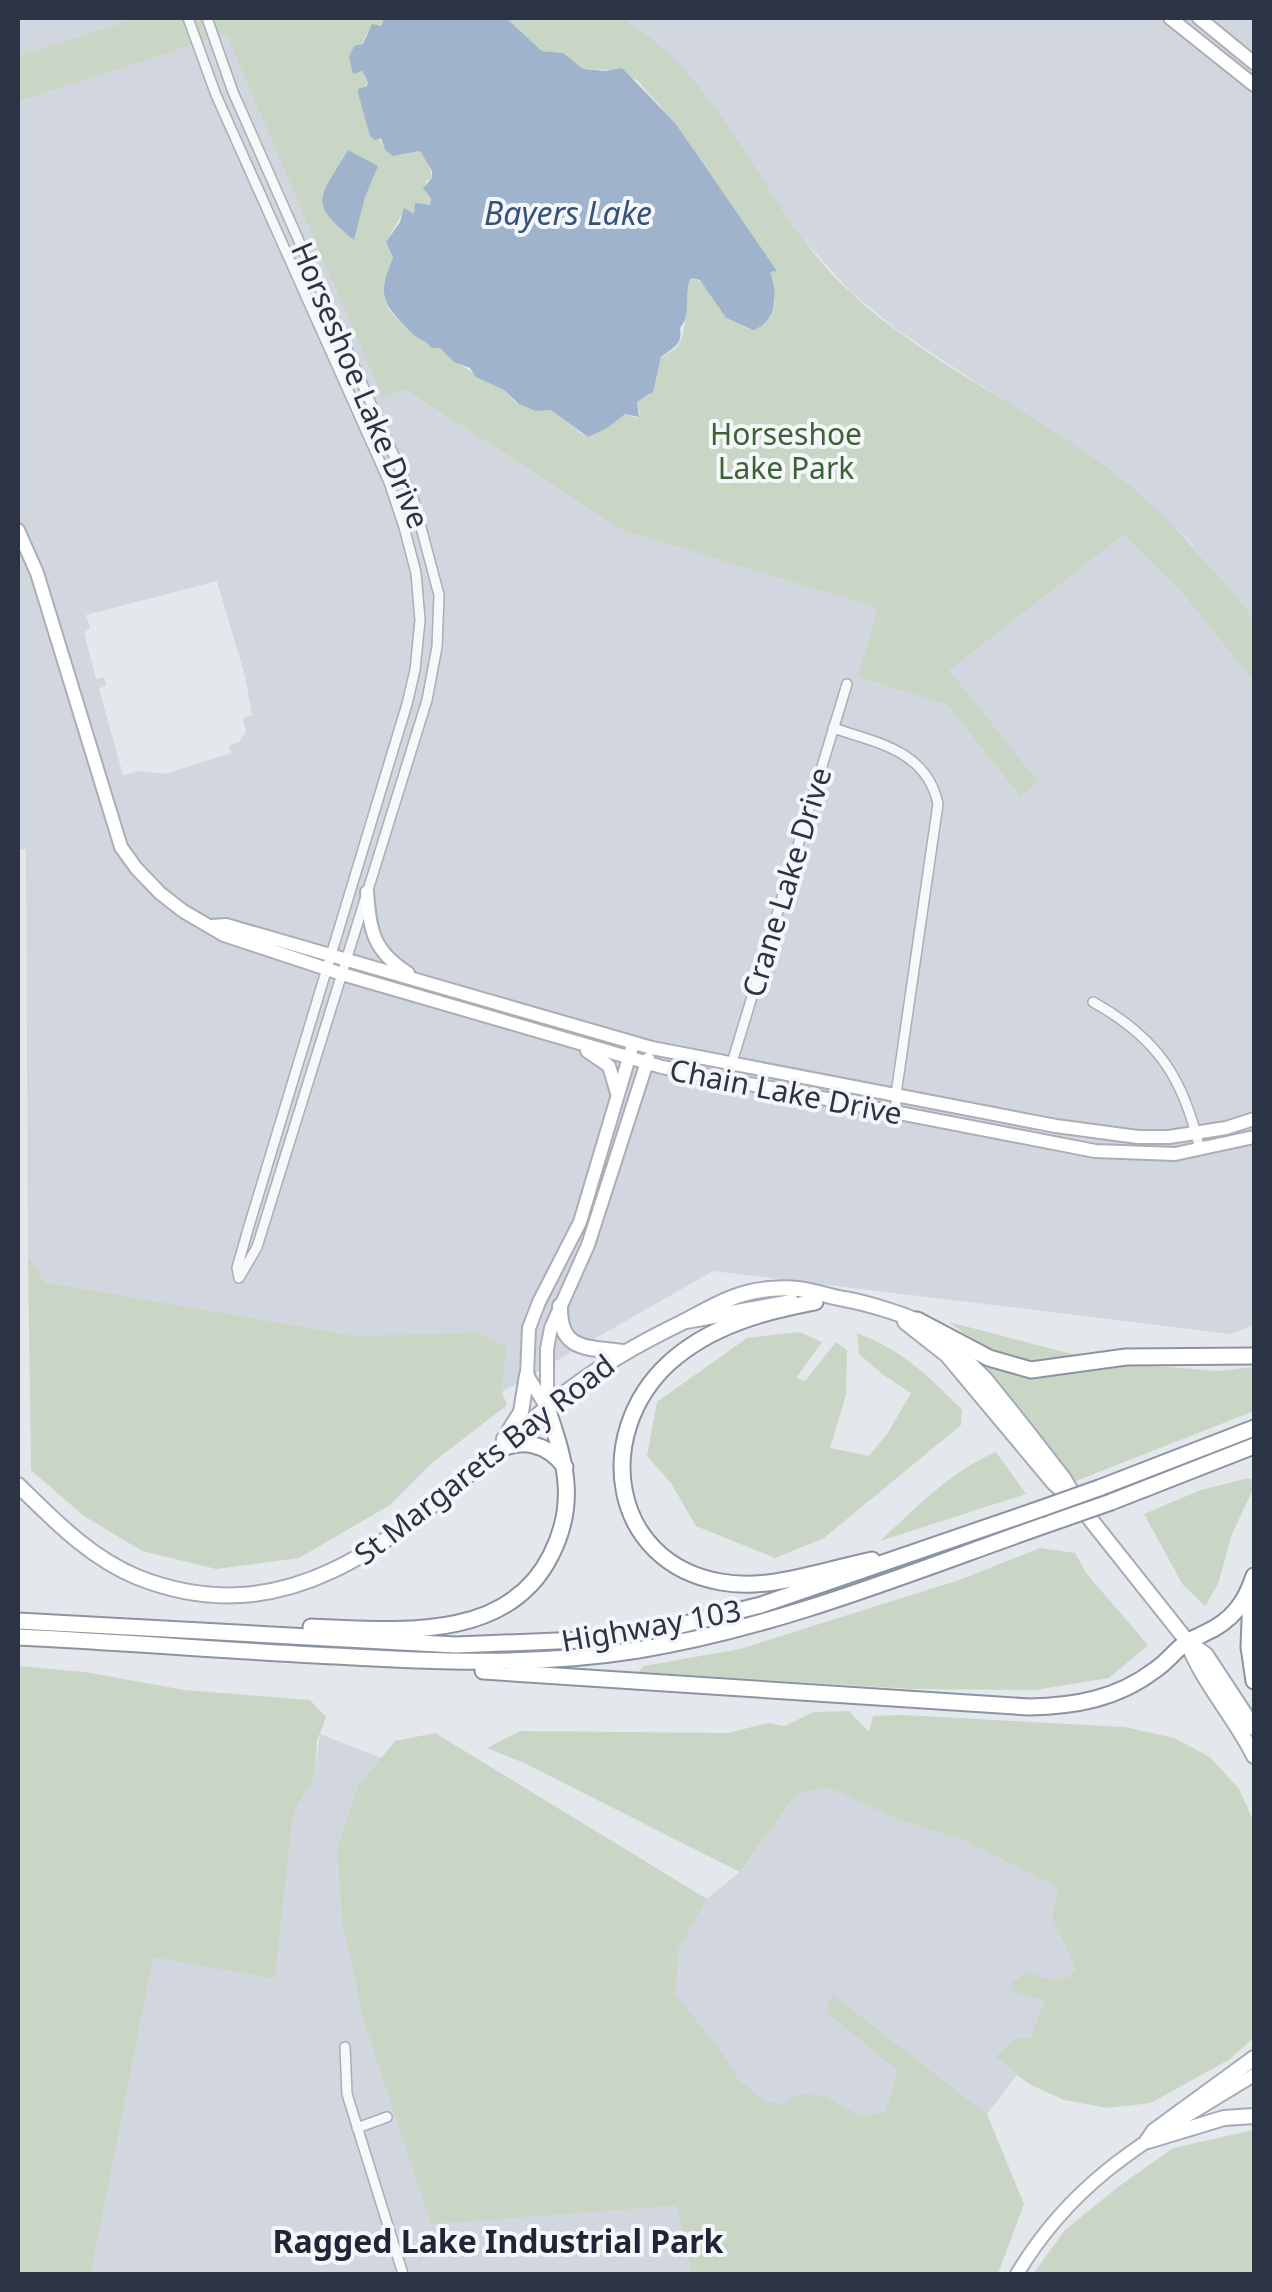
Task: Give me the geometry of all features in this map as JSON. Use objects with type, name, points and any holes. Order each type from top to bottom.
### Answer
[{"type":"highway","points":[[815,1302],[754,1315],[719,1329],[676,1357],[645,1388],[627,1422],[620,1460],[624,1492],[636,1521],[654,1547],[674,1563],[702,1578],[733,1584],[770,1582],[953,1540]]},
{"type":"highway","points":[[917,1320],[989,1358],[1030,1370],[1126,1356],[1254,1356]]},
{"type":"highway","points":[[69,1623],[83,1620],[378,1629],[438,1626],[479,1618],[516,1599],[545,1567],[556,1546],[565,1515],[566,1468],[547,1408]]},
{"type":"highway","name":"Highway 103","points":[[18,1621],[441,1644],[566,1642],[643,1632],[732,1614],[1099,1488],[1254,1428]]},
{"type":"highway","points":[[494,1452],[514,1444],[534,1444],[553,1453],[566,1468]]},
{"type":"highway","name":"Highway 103","points":[[18,1637],[400,1660],[549,1660],[639,1650],[696,1639],[808,1608],[1112,1502],[1254,1446]]},
{"type":"highway","points":[[400,1660],[416,1666],[555,1676],[1061,1706],[1090,1702],[1126,1688],[1155,1670],[1187,1641],[1236,1612],[1248,1596],[1254,1576]]},
{"type":"highway","points":[[1254,1576],[1249,1630],[1254,1680]]},
{"type":"main road","name":"St Margarets Bay Road","points":[[18,1485],[94,1553],[138,1577],[202,1593],[252,1594],[299,1585],[346,1567],[623,1352],[715,1303],[766,1289],[813,1289],[917,1320],[952,1344],[986,1380],[1187,1641],[1206,1655],[1254,1728]]},
{"type":"main road","name":"St Margarets Bay Road","points":[[684,1322],[773,1304],[838,1298]]},
{"type":"main road","points":[[560,1306],[561,1328],[575,1343],[623,1352]]},
{"type":"main road","name":"St Margarets Bay Road","points":[[898,1316],[947,1355],[1054,1484],[1079,1505]]},
{"type":"main road","points":[[494,1452],[521,1412],[527,1375]]},
{"type":"main road","name":"St Margarets Bay Road","points":[[1187,1641],[1194,1660],[1254,1756]]},
{"type":"main road","points":[[1147,2141],[1154,2130],[1254,2058]]},
{"type":"main road","points":[[1147,2141],[1224,2118],[1254,2116]]},
{"type":"street","name":"Horseshoe Lake Drive","points":[[188,18],[216,95],[388,482],[411,550],[420,597],[418,654],[412,687],[260,1190],[238,1278],[257,1247],[435,670],[438,595],[408,486],[233,92],[207,18]]},
{"type":"street","points":[[1170,18],[1254,85]]},
{"type":"street","points":[[1199,18],[1254,63]]},
{"type":"street","points":[[18,530],[37,573],[121,847],[153,887],[183,911],[224,935],[329,962]]},
{"type":"street","name":"Crane Lake Drive","points":[[726,1079],[847,684]]},
{"type":"street","points":[[833,728],[899,750],[914,760],[929,776],[938,804],[896,1112]]},
{"type":"street","points":[[378,799],[394,804]]},
{"type":"street","points":[[367,892],[370,928],[377,944],[387,958],[419,979]]},
{"type":"street","name":"Chain Lake Drive","points":[[329,962],[346,958],[652,1048],[1103,1134],[1196,1134],[1254,1119]]},
{"type":"street","name":"Chain Lake Drive","points":[[329,962],[342,974],[646,1062],[1095,1151],[1152,1155],[1200,1150],[1254,1137]]},
{"type":"street","points":[[1094,1002],[1132,1026],[1164,1059],[1182,1090],[1200,1150]]},
{"type":"street","points":[[498,1021],[503,1004]]},
{"type":"street","points":[[567,1042],[609,1066],[618,1096]]},
{"type":"street","points":[[547,1408],[527,1375],[531,1321],[580,1222],[633,1042]]},
{"type":"street","points":[[547,1408],[547,1350],[560,1306],[588,1245],[652,1048]]},
{"type":"street","points":[[286,1104],[300,1108]]},
{"type":"street","points":[[260,1190],[273,1194]]},
{"type":"street","points":[[345,2047],[347,2094],[403,2274]]},
{"type":"street","points":[[1017,2274],[1066,2205],[1115,2161],[1254,2075]]},
{"type":"street","points":[[357,2128],[387,2117]]},
{"type":"shaded area","points":[[18,18],[136,18],[18,56]]},
{"type":"shaded area","points":[[621,18],[1254,18],[1254,619],[1188,540],[1120,478],[896,329],[851,292],[802,238],[699,89],[664,52]]},
{"type":"shaded area","points":[[226,34],[405,389],[622,530],[879,608],[858,677],[947,705],[1020,796],[945,671],[1122,529],[1180,590],[1254,682],[1254,1325],[1231,1334],[713,1271],[502,1392],[506,1346],[476,1332],[357,1336],[44,1282],[28,1256],[26,849],[18,850],[18,102]],"holes":[[[217,581],[245,676],[252,715],[243,718],[246,732],[239,742],[229,746],[231,753],[165,774],[141,771],[123,775],[99,689],[106,685],[104,677],[96,679],[84,633],[90,628],[86,615]]]},
{"type":"shaded area","points":[[320,1734],[381,1758],[357,1787],[337,1848],[342,1922],[365,2026],[431,2223],[678,2206],[692,2274],[91,2274],[153,1956],[275,1979],[293,1814],[315,1775]]},
{"type":"shaded area","points":[[830,1788],[896,1819],[966,1841],[1059,1887],[1052,1918],[1076,1969],[1068,1978],[1049,1979],[1027,1973],[1015,1992],[1044,1999],[1030,2038],[996,2058],[1017,2075],[987,2114],[833,1995],[826,2012],[897,2071],[885,2112],[861,2116],[764,2101],[738,2078],[722,2052],[674,1994],[678,1951],[707,1899],[742,1870],[797,1793]]},
{"type":"green space","name":"Horseshoe Lake Park","points":[[588,16],[626,21],[659,45],[687,73],[736,138],[804,241],[859,300],[925,350],[1101,463],[1183,536],[1254,619],[1254,682],[1180,590],[1124,534],[949,670],[1038,782],[1020,796],[947,705],[858,677],[878,608],[622,530],[405,389],[383,398],[226,34],[18,102],[18,56],[136,18],[384,18],[380,26],[366,34],[363,44],[354,46],[354,74],[361,70],[368,82],[363,90],[363,107],[385,150],[399,155],[420,151],[432,178],[426,181],[425,191],[430,205],[414,214],[402,214],[386,243],[393,258],[386,277],[386,304],[399,321],[434,348],[440,348],[500,387],[516,402],[551,411],[588,437],[625,414],[637,418],[640,415],[637,402],[650,395],[661,358],[675,349],[683,335],[691,278],[702,282],[726,318],[749,329],[766,320],[775,303],[770,272],[776,270],[676,124],[637,80],[610,70],[583,69],[561,53],[542,51],[506,18]]},
{"type":"green space","points":[[28,1256],[44,1282],[357,1336],[476,1332],[506,1346],[502,1392],[507,1405],[432,1463],[390,1505],[299,1558],[216,1569],[142,1551],[84,1516],[31,1470]]},
{"type":"green space","points":[[949,1322],[1076,1355],[1024,1359],[994,1350]]},
{"type":"green space","points":[[799,1332],[822,1342],[796,1378],[805,1381],[836,1342],[847,1350],[846,1395],[830,1448],[869,1456],[911,1393],[859,1354],[857,1333],[888,1348],[926,1375],[962,1410],[961,1425],[824,1538],[775,1558],[696,1526],[671,1483],[647,1456],[657,1402],[747,1338]]},
{"type":"green space","points":[[977,1360],[1015,1374],[1047,1377],[1114,1363],[1220,1371],[1254,1367],[1254,1411],[1076,1481]]},
{"type":"green space","points":[[996,1452],[1026,1494],[880,1541],[949,1480]]},
{"type":"green space","points":[[1248,1478],[1254,1480],[1254,1487],[1232,1534],[1218,1584],[1205,1606],[1183,1585],[1144,1514],[1201,1490]]},
{"type":"green space","points":[[1040,1548],[1075,1553],[1086,1573],[1148,1645],[1109,1678],[1035,1690],[912,1689],[638,1672],[644,1666],[740,1649],[959,1580]]},
{"type":"green space","points":[[18,1666],[85,1672],[184,1690],[310,1700],[326,1717],[317,1741],[315,1775],[293,1814],[275,1979],[153,1957],[91,2274],[18,2274]]},
{"type":"green space","points":[[849,1711],[869,1732],[873,1716],[902,1715],[1125,1727],[1174,1738],[1210,1757],[1239,1789],[1254,1822],[1254,2037],[1230,2059],[1151,2103],[1108,2108],[1064,2100],[1029,2084],[995,2057],[1016,2038],[1030,2038],[1044,2000],[1015,1992],[1011,1984],[1026,1972],[1049,1979],[1068,1978],[1076,1969],[1052,1918],[1058,1887],[966,1841],[896,1819],[830,1788],[797,1793],[740,1872],[487,1748],[520,1731],[728,1733],[768,1723],[785,1726],[813,1712]]},
{"type":"green space","points":[[435,1733],[707,1899],[678,1951],[676,1995],[738,2078],[764,2101],[782,2104],[801,2094],[824,2096],[861,2116],[885,2112],[897,2071],[826,2012],[832,1994],[987,2114],[1024,2204],[998,2274],[692,2274],[677,2206],[431,2224],[365,2026],[342,1922],[337,1848],[357,1787],[395,1741]]},
{"type":"green space","points":[[1254,2130],[1254,2274],[1033,2274],[1065,2230],[1173,2148]]},
{"type":"water","name":"Bayers Lake","points":[[384,18],[506,18],[542,51],[563,53],[583,69],[622,68],[676,124],[777,271],[770,272],[775,295],[768,320],[753,330],[726,318],[700,280],[691,278],[680,339],[661,357],[653,392],[637,402],[639,417],[625,414],[588,437],[551,410],[536,411],[519,404],[504,390],[476,377],[470,368],[454,362],[440,348],[431,348],[396,316],[384,292],[393,258],[386,242],[400,222],[404,208],[414,214],[415,203],[430,205],[431,199],[423,188],[432,178],[432,171],[420,151],[393,156],[385,150],[381,138],[375,140],[370,136],[358,93],[368,82],[362,71],[353,74],[349,57],[354,46],[363,44],[372,24],[381,26]]},
{"type":"water","points":[[348,150],[378,166],[354,240],[329,217],[322,199]]},
{"type":"district","name":"Ragged Lake Industrial Park","points":[[498,2240]]}]
